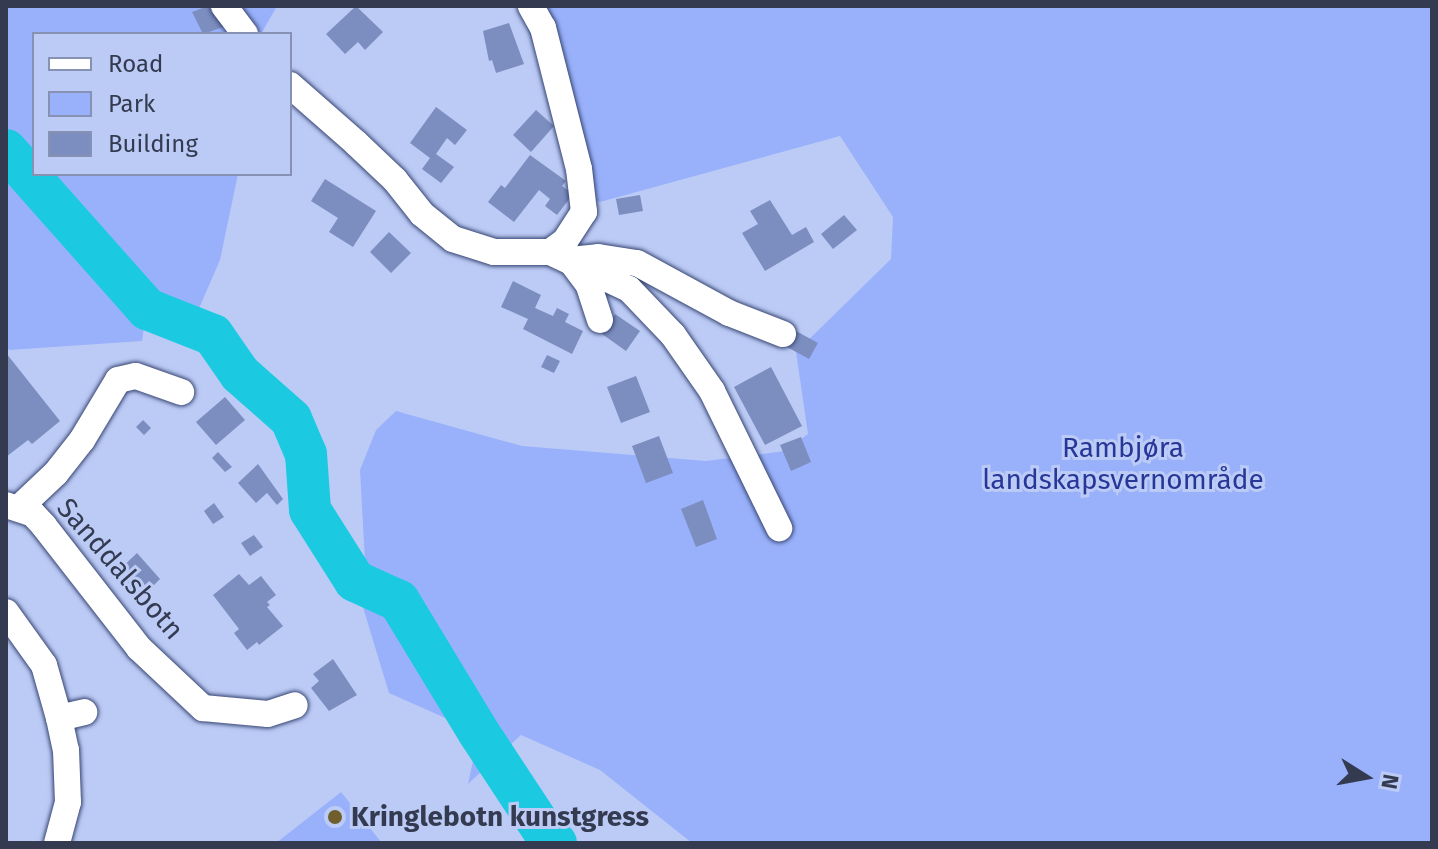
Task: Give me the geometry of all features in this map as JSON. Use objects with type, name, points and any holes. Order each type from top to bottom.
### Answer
[{"type":"street","points":[[224,6],[244,32]]},
{"type":"street","points":[[531,6],[543,28],[579,169],[584,212],[565,241],[560,256]]},
{"type":"street","points":[[292,87],[395,180],[422,214],[453,239],[494,252],[598,257],[637,263],[729,313],[783,334]]},
{"type":"street","points":[[560,256],[588,284],[600,320]]},
{"type":"street","points":[[560,256],[629,289],[673,335],[712,391],[779,528]]},
{"type":"street","name":"Sanddalsbotn","points":[[13,507],[56,473],[82,440],[118,380],[136,376],[181,392]]},
{"type":"street","name":"Sanddalsbotn","points":[[13,507],[33,514],[139,648],[203,708],[268,714],[295,705]]},
{"type":"street","points":[[6,612],[48,658],[72,715],[66,750],[68,802],[57,843]]},
{"type":"green space","points":[[6,6],[277,6],[262,32],[32,32],[32,176],[238,176],[220,260],[194,320],[147,309],[142,341],[9,350],[6,345]]},
{"type":"green space","name":"Rambjøra landskapsvernområde","points":[[519,6],[1432,6],[1432,843],[692,843],[600,770],[521,735],[468,784],[479,733],[389,693],[355,581],[365,562],[360,470],[376,430],[396,411],[522,446],[706,461],[785,451],[808,434],[796,352],[891,259],[893,217],[840,136],[600,202],[576,194],[545,74]]},
{"type":"green space","name":"Kringlebotn kunstgress","points":[[341,792],[382,843],[276,843]]},
{"type":"building","points":[[208,6],[226,26],[202,32],[192,12]]},
{"type":"building","points":[[356,6],[383,32],[365,50],[358,42],[345,54],[326,34]]},
{"type":"building","points":[[509,23],[524,64],[496,73],[492,60],[489,61],[483,31]]},
{"type":"building","points":[[436,107],[467,130],[455,145],[447,138],[436,154],[454,167],[441,183],[422,169],[430,158],[410,143]]},
{"type":"building","points":[[536,110],[554,126],[531,152],[513,135]]},
{"type":"building","points":[[530,155],[566,181],[562,186],[573,194],[557,215],[545,206],[550,199],[539,190],[514,222],[488,202],[501,185],[505,188]]},
{"type":"building","points":[[325,179],[376,211],[353,247],[329,232],[338,218],[311,201]]},
{"type":"building","points":[[640,195],[643,211],[619,215],[616,199]]},
{"type":"building","points":[[770,200],[792,235],[806,227],[814,242],[765,271],[742,233],[758,224],[750,211]]},
{"type":"building","points":[[844,215],[857,230],[833,249],[821,234]]},
{"type":"building","points":[[389,232],[411,253],[391,273],[370,252]]},
{"type":"building","points":[[513,281],[541,295],[535,308],[553,316],[557,308],[569,314],[565,322],[583,331],[572,354],[523,329],[528,319],[501,307]]},
{"type":"building","points":[[615,314],[640,331],[626,351],[602,334]]},
{"type":"building","points":[[796,331],[818,343],[809,359],[787,347]]},
{"type":"building","points":[[6,353],[60,421],[32,444],[28,440],[6,457]]},
{"type":"building","points":[[547,355],[560,361],[554,373],[541,367]]},
{"type":"building","points":[[771,367],[802,426],[765,445],[734,387]]},
{"type":"building","points":[[636,376],[650,412],[621,423],[607,387]]},
{"type":"building","points":[[225,397],[245,420],[216,445],[196,422]]},
{"type":"building","points":[[143,420],[151,428],[144,435],[136,427]]},
{"type":"building","points":[[659,436],[673,473],[646,483],[632,446]]},
{"type":"building","points":[[801,437],[811,462],[791,471],[780,445]]},
{"type":"building","points":[[218,452],[232,467],[225,472],[212,458]]},
{"type":"building","points":[[258,464],[283,499],[277,505],[267,493],[256,503],[238,483]]},
{"type":"building","points":[[703,500],[717,539],[696,547],[681,509]]},
{"type":"building","points":[[214,503],[224,517],[213,524],[204,511]]},
{"type":"building","points":[[254,535],[263,547],[250,556],[241,543]]},
{"type":"building","points":[[137,553],[160,579],[149,590],[143,583],[133,591],[116,573]]},
{"type":"building","points":[[239,574],[249,585],[261,576],[276,595],[267,602],[270,605],[267,607],[283,626],[259,645],[257,642],[247,650],[234,633],[239,629],[213,595]]},
{"type":"building","points":[[333,659],[357,695],[329,711],[311,688],[319,681],[313,674]]},
{"type":"waterway","points":[[6,150],[147,309],[213,335],[240,374],[291,419],[306,454],[310,510],[355,581],[399,601],[479,733],[549,839],[556,843]]},
{"type":"place","name":"Kringlebotn kunstgress","points":[[335,817]]}]
